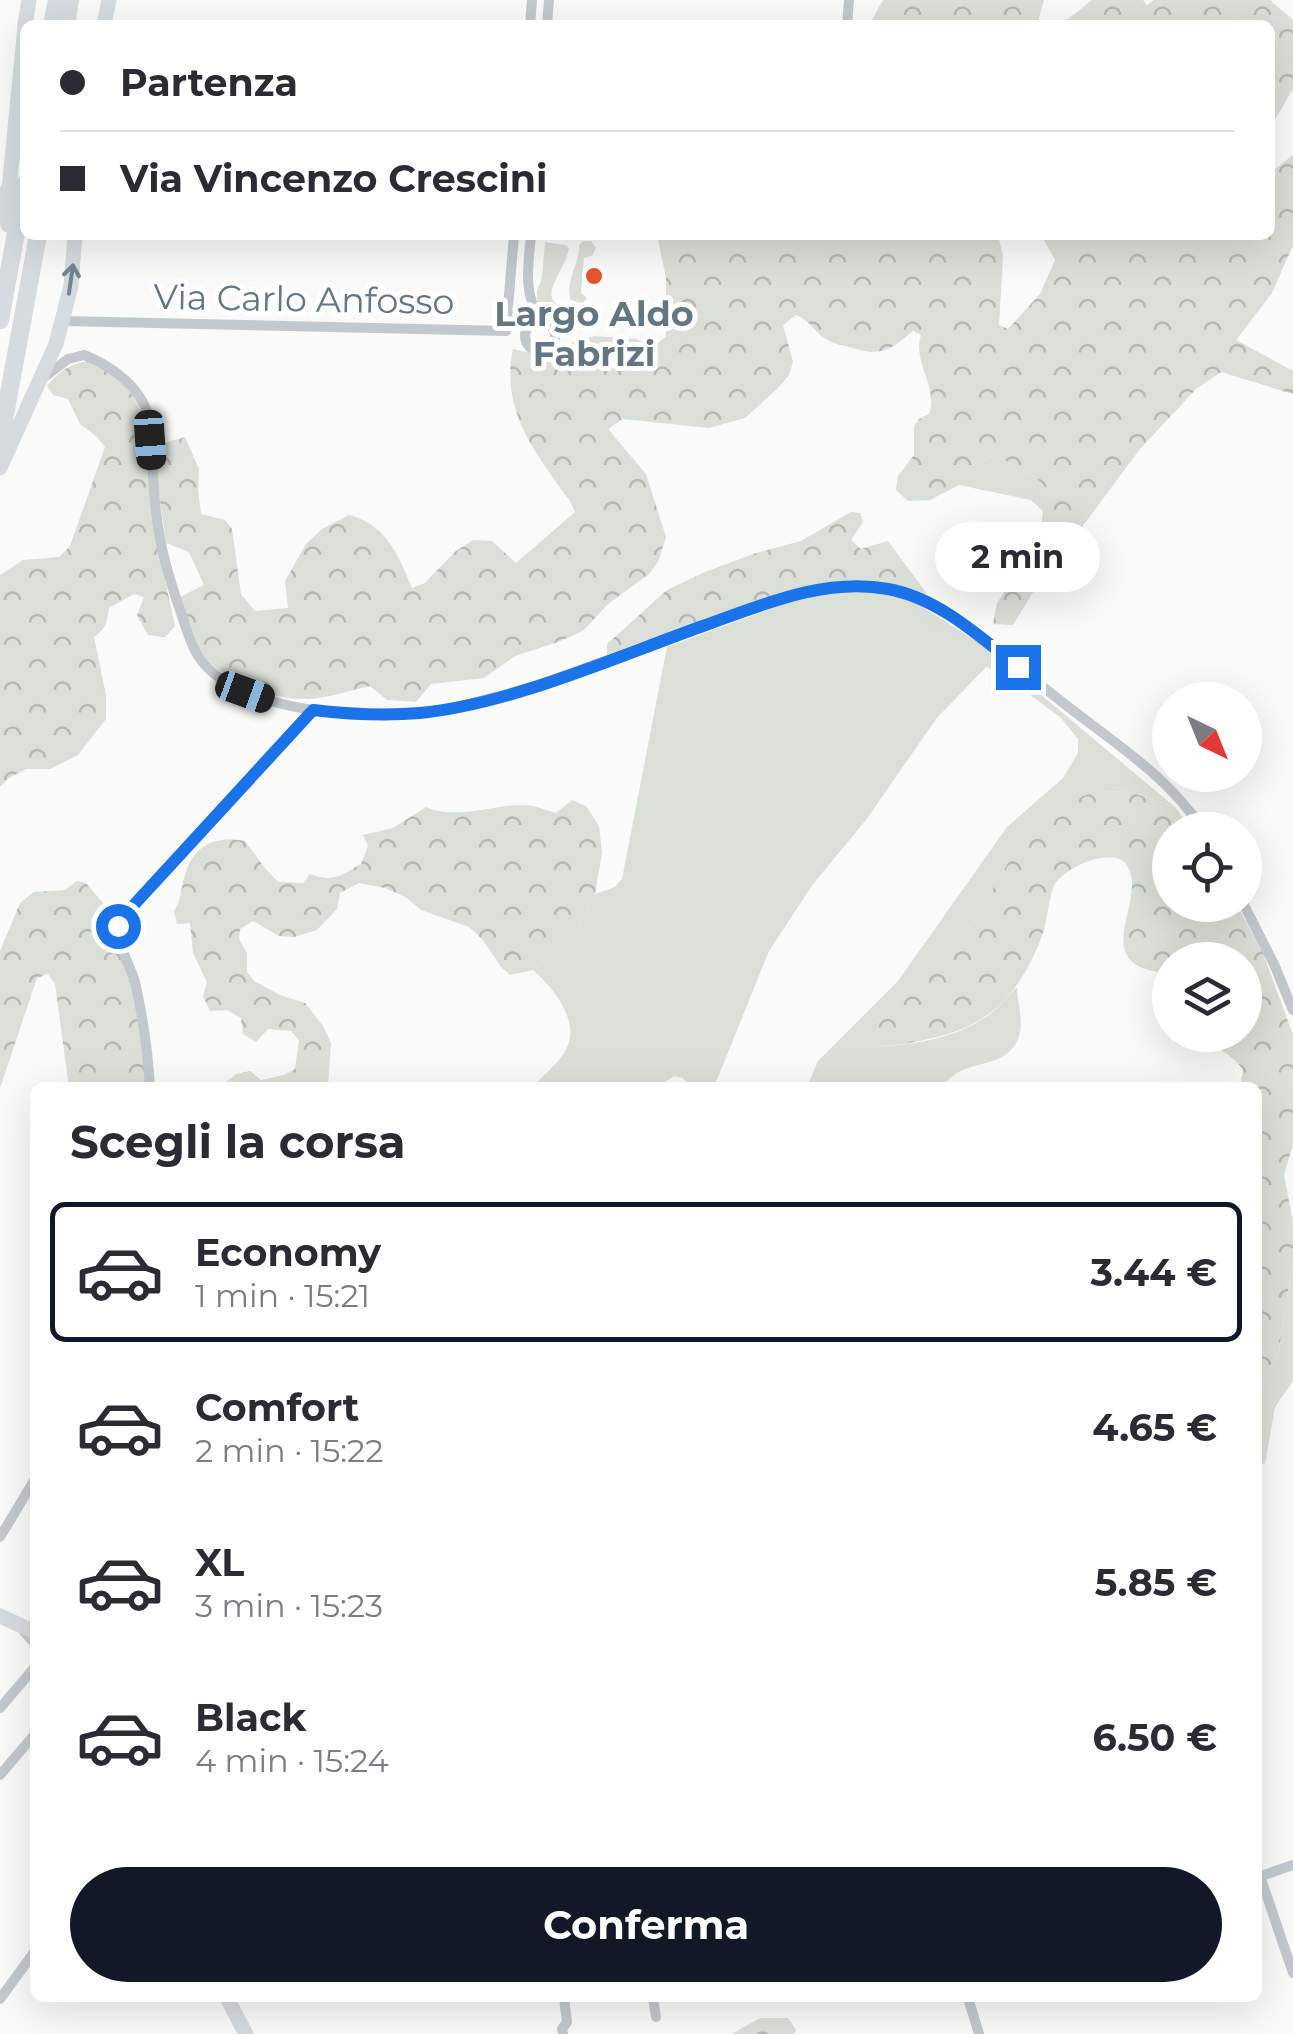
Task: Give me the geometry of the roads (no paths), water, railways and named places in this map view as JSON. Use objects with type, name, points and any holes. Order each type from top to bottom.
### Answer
[{"type":"highway","points":[[0,320],[17,187]]},
{"type":"highway","points":[[0,391],[28,240]]},
{"type":"highway","points":[[0,442],[37,240]]},
{"type":"street","points":[[17,187],[20,127]]},
{"type":"street","points":[[0,468],[42,379],[63,321],[75,240]]},
{"type":"street","points":[[514,240],[506,332],[525,334]]},
{"type":"street","points":[[530,240],[529,302],[540,321],[554,331],[554,340],[541,351],[526,343],[525,334],[529,325],[540,321]]},
{"type":"street","name":"Via Carlo Anfosso","points":[[63,321],[506,332]]},
{"type":"street","points":[[42,379],[68,360],[84,355],[112,370],[143,402],[149,418],[154,500],[163,555],[197,655],[226,683],[264,698],[346,713],[408,714],[457,706],[538,685],[790,596],[851,586],[888,589],[913,596],[963,624],[1148,770],[1189,812]]},
{"type":"street","points":[[149,1082],[142,1015],[118,936],[120,920],[313,710]]},
{"type":"street","points":[[1253,922],[1293,1010]]},
{"type":"street","points":[[0,1537],[30,1486]]},
{"type":"street","points":[[0,1616],[30,1630]]},
{"type":"street","points":[[17,1623],[30,1638]]},
{"type":"street","points":[[0,1708],[30,1673]]},
{"type":"street","points":[[0,1775],[30,1740]]},
{"type":"street","points":[[1262,1876],[1293,1865]]},
{"type":"street","points":[[1262,1885],[1293,1973]]},
{"type":"street","points":[[0,1999],[30,1958]]},
{"type":"street","points":[[229,2002],[246,2034]]},
{"type":"street","points":[[563,2034],[567,2022],[564,2002]]},
{"type":"street","points":[[654,2002],[656,2017]]},
{"type":"street","points":[[969,2002],[979,2034]]},
{"type":"place","name":"Largo Aldo Fabrizi","points":[[594,276]]}]
